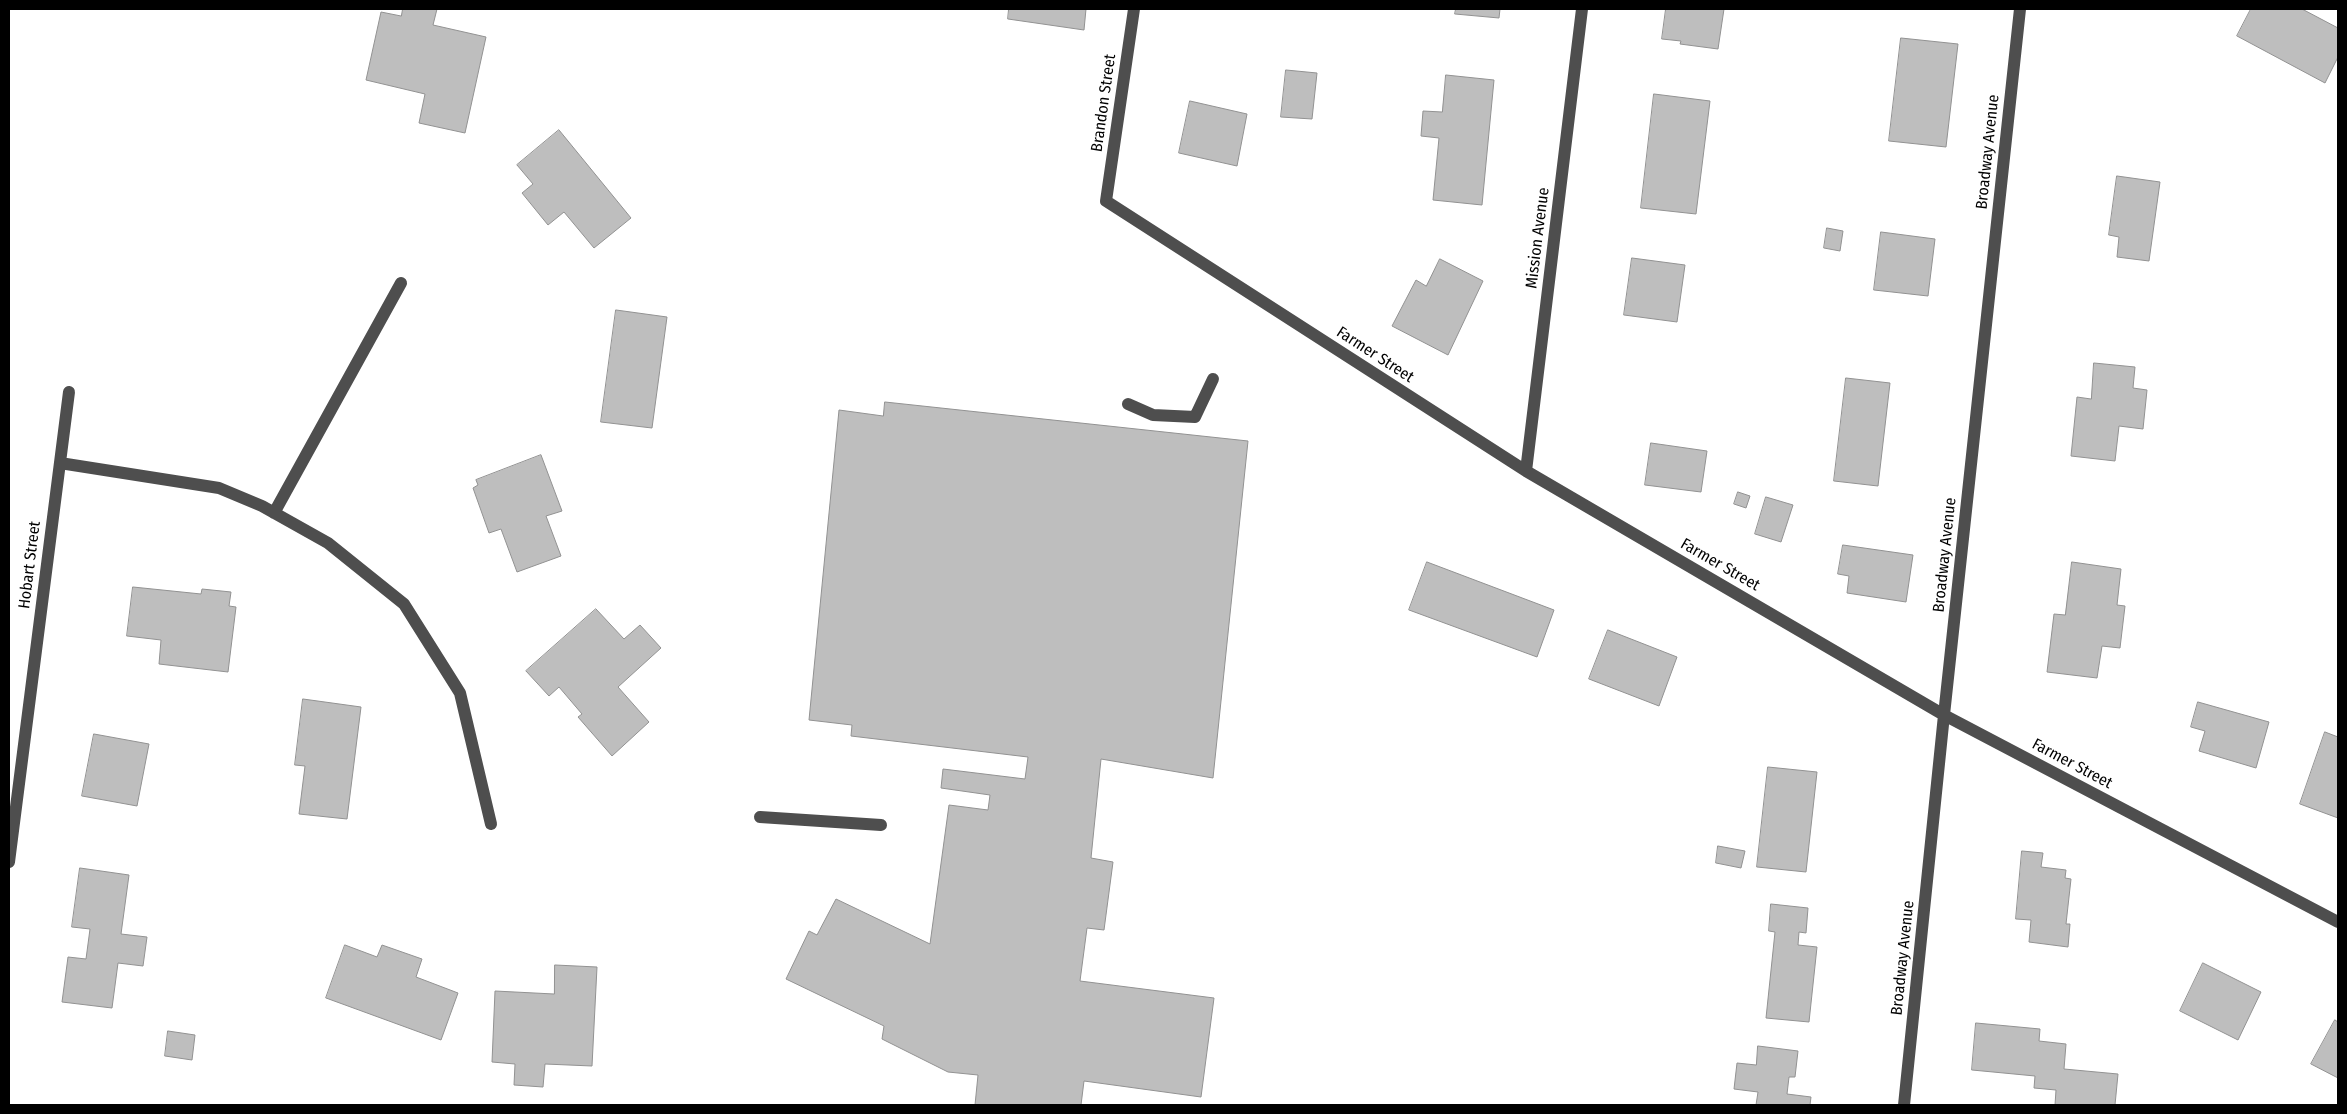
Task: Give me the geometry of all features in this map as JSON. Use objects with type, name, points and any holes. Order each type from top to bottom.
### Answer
[{"type":"street","name":"Brandon Street","points":[[1106,201],[1134,9]]},
{"type":"street","name":"Mission Avenue","points":[[1526,471],[1582,9]]},
{"type":"street","name":"Broadway Avenue","points":[[1904,1105],[2020,9]]},
{"type":"street","name":"Farmer Street","points":[[1106,201],[1526,471],[1944,715],[2338,922]]},
{"type":"street","points":[[274,513],[401,283]]},
{"type":"street","points":[[1128,404],[1153,415],[1195,417],[1213,379]]},
{"type":"street","name":"Hobart Street","points":[[9,862],[69,392]]},
{"type":"street","points":[[60,464],[219,488],[274,513],[328,543],[404,604],[460,693],[491,824]]},
{"type":"street","points":[[760,818],[881,825]]},
{"type":"building","points":[[403,9],[437,9],[433,25],[486,37],[465,133],[419,123],[425,94],[366,80],[381,12],[401,16]]},
{"type":"building","points":[[1009,9],[1086,9],[1084,30],[1008,19]]},
{"type":"building","points":[[1456,9],[1500,9],[1499,18],[1455,14]]},
{"type":"building","points":[[1666,9],[1724,9],[1718,49],[1680,44],[1681,41],[1662,39]]},
{"type":"building","points":[[2251,9],[2302,9],[2338,28],[2338,57],[2325,83],[2237,36]]},
{"type":"building","points":[[1901,38],[1958,44],[1946,147],[1889,141]]},
{"type":"building","points":[[1286,70],[1317,73],[1312,119],[1281,117]]},
{"type":"building","points":[[1446,75],[1494,80],[1482,205],[1433,200],[1439,138],[1421,136],[1423,111],[1442,112]]},
{"type":"building","points":[[1654,94],[1710,101],[1696,214],[1641,208]]},
{"type":"building","points":[[1190,101],[1247,114],[1237,166],[1179,153]]},
{"type":"building","points":[[559,130],[631,218],[594,248],[564,212],[548,225],[522,193],[533,184],[517,165]]},
{"type":"building","points":[[2117,176],[2160,182],[2149,261],[2117,257],[2119,237],[2109,235]]},
{"type":"building","points":[[1827,228],[1843,231],[1840,251],[1824,248]]},
{"type":"building","points":[[1881,232],[1935,239],[1928,296],[1874,290]]},
{"type":"building","points":[[1632,258],[1685,265],[1677,322],[1624,315]]},
{"type":"building","points":[[1440,259],[1483,281],[1448,355],[1392,326],[1416,280],[1426,286]]},
{"type":"building","points":[[616,310],[667,317],[652,428],[601,422]]},
{"type":"building","points":[[2094,363],[2135,367],[2133,388],[2147,390],[2143,429],[2119,426],[2115,461],[2071,456],[2077,397],[2091,399]]},
{"type":"building","points":[[1846,378],[1890,383],[1878,486],[1834,481]]},
{"type":"building","points":[[885,402],[1248,441],[1213,778],[1101,759],[1091,858],[1113,862],[1104,930],[1087,928],[1080,981],[1214,998],[1201,1097],[1084,1081],[1081,1105],[975,1105],[978,1075],[948,1072],[882,1039],[884,1026],[786,979],[809,931],[817,935],[836,899],[930,944],[949,805],[988,810],[990,795],[941,788],[943,769],[1025,779],[1028,757],[851,736],[852,725],[809,720],[839,410],[883,416]]},
{"type":"building","points":[[1651,443],[1707,451],[1701,492],[1645,485]]},
{"type":"building","points":[[541,455],[562,511],[546,516],[561,556],[517,572],[501,529],[489,533],[473,488],[478,485],[476,480]]},
{"type":"building","points":[[1738,492],[1750,496],[1746,508],[1734,504]]},
{"type":"building","points":[[1766,497],[1793,505],[1781,542],[1755,534]]},
{"type":"building","points":[[1843,545],[1913,555],[1906,602],[1847,593],[1849,576],[1838,574]]},
{"type":"building","points":[[1427,562],[1554,610],[1537,657],[1409,610]]},
{"type":"building","points":[[2072,562],[2121,569],[2117,605],[2125,606],[2120,648],[2102,646],[2097,678],[2047,672],[2054,614],[2065,615]]},
{"type":"building","points":[[133,587],[201,594],[202,589],[231,592],[229,606],[236,607],[228,672],[159,664],[161,640],[127,636]]},
{"type":"building","points":[[596,609],[624,639],[640,625],[661,648],[618,687],[649,722],[612,756],[578,717],[582,714],[559,687],[549,696],[526,671]]},
{"type":"building","points":[[1608,630],[1677,657],[1659,706],[1589,679]]},
{"type":"building","points":[[303,699],[361,707],[347,819],[299,814],[305,766],[295,765]]},
{"type":"building","points":[[2198,702],[2269,722],[2256,768],[2199,751],[2205,731],[2191,727]]},
{"type":"building","points":[[2325,732],[2338,737],[2338,818],[2300,804]]},
{"type":"building","points":[[94,734],[149,744],[137,806],[82,796]]},
{"type":"building","points":[[1768,767],[1817,772],[1806,872],[1757,867]]},
{"type":"building","points":[[1718,846],[1745,851],[1741,868],[1716,863]]},
{"type":"building","points":[[2022,851],[2043,853],[2041,867],[2066,870],[2065,878],[2071,879],[2066,924],[2070,924],[2068,947],[2029,942],[2031,920],[2016,919]]},
{"type":"building","points":[[80,868],[129,875],[121,934],[147,937],[143,966],[118,963],[112,1008],[62,1002],[68,957],[86,959],[90,929],[72,927]]},
{"type":"building","points":[[1771,904],[1808,908],[1806,933],[1799,932],[1798,945],[1817,947],[1809,1022],[1766,1018],[1775,932],[1769,931]]},
{"type":"building","points":[[345,945],[377,957],[382,945],[422,959],[416,977],[458,993],[441,1040],[326,998]]},
{"type":"building","points":[[2203,963],[2261,992],[2238,1040],[2180,1011]]},
{"type":"building","points":[[555,965],[597,967],[592,1066],[545,1064],[543,1087],[514,1085],[515,1064],[492,1062],[495,991],[554,994]]},
{"type":"building","points":[[2335,1020],[2338,1022],[2338,1078],[2311,1064]]},
{"type":"building","points":[[1976,1023],[2040,1029],[2039,1041],[2066,1044],[2064,1069],[2118,1074],[2115,1105],[2055,1105],[2056,1090],[2034,1088],[2035,1076],[1972,1070]]},
{"type":"building","points":[[168,1031],[195,1035],[192,1060],[165,1056]]},
{"type":"building","points":[[1758,1046],[1798,1051],[1795,1077],[1789,1077],[1787,1094],[1811,1097],[1810,1105],[1756,1105],[1758,1092],[1734,1089],[1737,1063],[1756,1065]]}]
